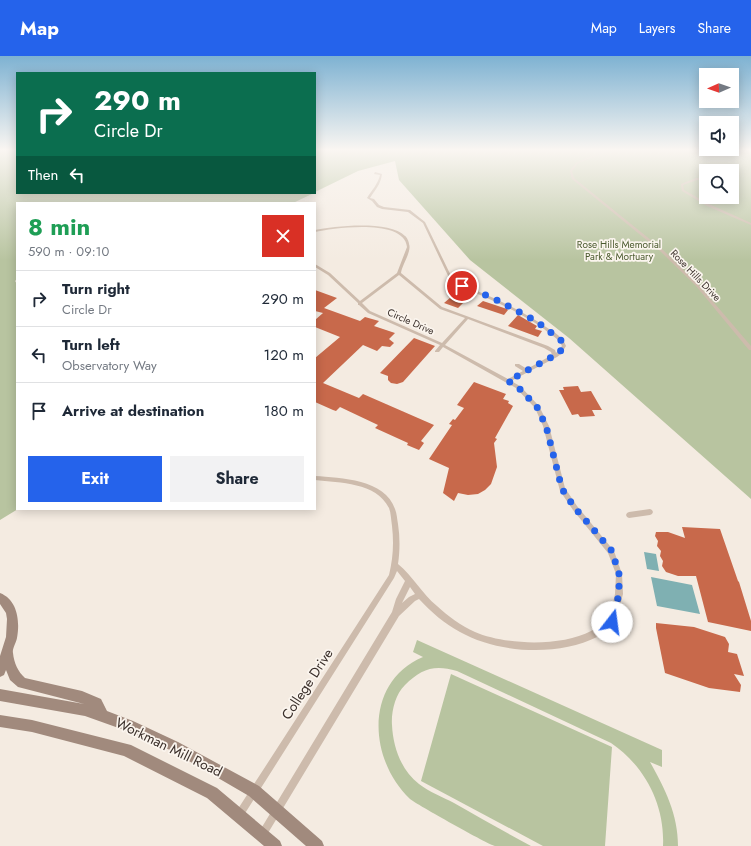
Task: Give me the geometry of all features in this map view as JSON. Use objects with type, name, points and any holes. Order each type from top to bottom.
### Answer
[{"type":"main road","points":[[0,598],[8,604],[12,616],[13,629],[7,653],[0,670]]},
{"type":"main road","points":[[7,653],[14,676],[22,683],[82,697],[97,703],[103,716]]},
{"type":"main road","name":"Workman Mill Road","points":[[0,695],[85,710],[129,725],[174,746],[254,791],[277,809],[317,846]]},
{"type":"main road","name":"Workman Mill Road","points":[[0,721],[32,726],[126,750],[212,793],[275,846]]},
{"type":"street","points":[[377,186],[368,198],[378,206],[409,211],[424,223],[450,280],[493,298],[544,327],[562,341],[564,346],[555,356],[508,381]]},
{"type":"street","name":"Rose Hills Drive","points":[[585,186],[666,255],[697,285],[751,348]]},
{"type":"street","points":[[682,186],[683,190],[699,200]]},
{"type":"street","points":[[706,204],[751,224]]},
{"type":"street","points":[[316,231],[332,227],[374,227],[399,233],[407,240],[409,244],[399,268],[399,273],[359,304]]},
{"type":"street","name":"Circle Drive","points":[[316,266],[329,274],[359,304],[377,316],[416,330],[508,381],[518,387],[537,407],[546,426],[562,489],[575,508],[612,551],[619,574],[619,594],[612,622],[594,634],[566,643],[543,646],[514,645],[488,640],[462,629],[436,610],[420,595],[401,570],[395,565]]},
{"type":"street","points":[[399,273],[441,308],[546,347],[553,350],[555,356]]},
{"type":"street","points":[[437,351],[467,318]]},
{"type":"street","points":[[517,365],[527,371]]},
{"type":"street","points":[[316,478],[356,483],[370,488],[384,496],[392,509],[396,535],[395,565]]},
{"type":"street","points":[[629,515],[650,512]]},
{"type":"street","name":"College Drive","points":[[239,816],[392,576],[395,565]]},
{"type":"street","points":[[262,835],[396,613],[399,602],[409,581]]},
{"type":"street","points":[[396,613],[412,599],[420,595]]},
{"type":"green space","points":[[0,186],[16,186],[16,194],[312,194],[295,202],[16,202],[16,510],[0,520]]},
{"type":"green space","name":"Rose Hills Memorial Park & Mortuary","points":[[316,186],[328,186],[316,192]]},
{"type":"green space","name":"Rose Hills Memorial Park & Mortuary","points":[[404,186],[699,186],[699,204],[739,204],[739,186],[751,186],[751,499],[569,338],[470,260]]},
{"type":"green space","points":[[417,640],[662,750],[662,767],[650,762],[670,802],[676,823],[678,846],[663,846],[663,831],[656,801],[643,775],[623,752],[611,743],[457,671],[449,669],[435,668],[422,672],[402,689],[396,698],[392,720],[394,742],[399,758],[407,772],[423,787],[531,846],[495,846],[452,824],[410,799],[396,782],[386,763],[380,743],[379,722],[382,702],[390,684],[404,669],[423,657],[413,652]]},
{"type":"green space","points":[[451,674],[612,747],[605,846],[543,846],[421,781]]},
{"type":"water","points":[[644,552],[656,554],[659,571],[647,569]]},
{"type":"water","points":[[651,577],[692,585],[700,614],[657,606]]},
{"type":"building","points":[[316,290],[337,298],[324,308],[360,321],[365,317],[379,321],[374,326],[395,333],[389,339],[394,343],[390,347],[382,346],[377,351],[363,345],[323,383],[359,398],[363,394],[434,425],[421,441],[424,443],[419,450],[407,445],[408,443],[375,428],[378,425],[340,407],[336,411],[316,402],[316,357],[340,337],[316,327],[316,319],[323,313],[316,311]]},
{"type":"building","points":[[451,297],[464,302],[458,308],[444,303]]},
{"type":"building","points":[[483,301],[508,310],[504,315],[477,306]]},
{"type":"building","points":[[518,315],[537,326],[535,329],[542,331],[538,337],[508,326]]},
{"type":"building","points":[[414,338],[435,346],[403,382],[397,384],[391,383],[388,380],[388,376],[380,373]]},
{"type":"building","points":[[474,382],[506,394],[503,399],[509,401],[508,403],[513,406],[495,438],[497,439],[494,443],[497,467],[491,484],[478,494],[468,495],[458,493],[454,501],[443,493],[449,468],[429,459],[452,425],[449,424],[453,419],[455,420],[464,408],[457,405]]},
{"type":"building","points":[[578,386],[581,392],[591,391],[602,410],[592,410],[595,416],[580,417],[578,414],[572,415],[559,390],[564,390],[563,387]]},
{"type":"building","points":[[682,527],[720,529],[751,621],[751,631],[708,622],[696,576],[678,576],[666,572],[662,566],[663,561],[660,556],[661,551],[657,546],[658,541],[655,536],[656,532],[668,532],[685,538]]},
{"type":"building","points":[[656,623],[694,627],[725,637],[729,644],[728,652],[737,654],[744,676],[734,674],[741,685],[740,692],[709,688],[665,673]]},
{"type":"route","points":[[462,286],[493,298],[536,321],[562,341],[564,346],[555,356],[508,381],[518,387],[537,407],[546,426],[562,489],[575,508],[612,551],[619,574],[619,594],[612,622]]}]
